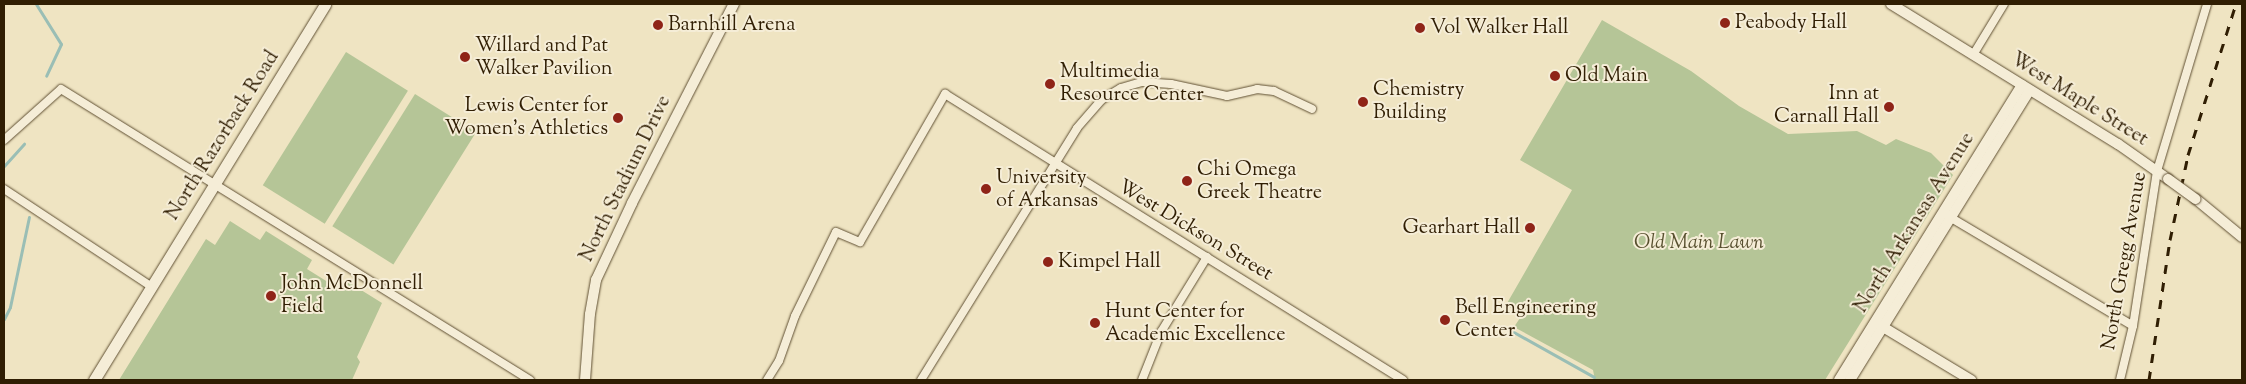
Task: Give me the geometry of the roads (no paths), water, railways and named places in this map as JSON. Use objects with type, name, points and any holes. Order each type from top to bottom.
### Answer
[{"type":"main road","name":"North Razorback Road","points":[[94,380],[325,4]]},
{"type":"street","name":"North Stadium Drive","points":[[585,380],[590,314],[596,280],[632,203],[734,4]]},
{"type":"street","name":"West Maple Street","points":[[1890,4],[2157,171],[2242,237]]},
{"type":"street","points":[[1973,55],[2004,4]]},
{"type":"street","name":"North Gregg Avenue","points":[[2120,380],[2133,326],[2157,171],[2207,4]]},
{"type":"street","points":[[921,380],[1077,128],[1101,100],[1121,88],[1142,82],[1171,84],[1227,96],[1257,88],[1274,91],[1312,109]]},
{"type":"street","name":"North Arkansas Avenue","points":[[1850,380],[1879,325],[2026,88]]},
{"type":"street","points":[[4,140],[61,89],[530,380]]},
{"type":"street","name":"West Dickson Street","points":[[767,380],[779,361],[795,316],[836,232],[860,242],[945,94],[1403,380]]},
{"type":"street","points":[[4,189],[152,287]]},
{"type":"street","points":[[1946,215],[2133,326]]},
{"type":"street","points":[[1142,380],[1161,332],[1207,256]]},
{"type":"street","points":[[1879,325],[1971,380]]},
{"type":"street","name":"North Arkansas Avenue","points":[[1839,380],[1879,325]]},
{"type":"waterway","points":[[36,4],[61,44],[46,76]]},
{"type":"waterway","points":[[4,166],[24,144]]},
{"type":"waterway","points":[[4,319],[10,307],[29,217]]},
{"type":"waterway","points":[[1510,330],[1594,377]]},
{"type":"railway","points":[[2149,380],[2170,240],[2188,155],[2236,4]]},
{"type":"place","name":"Peabody Hall","points":[[1725,23]]},
{"type":"place","name":"Barnhill Arena","points":[[658,25]]},
{"type":"place","name":"Vol Walker Hall","points":[[1420,28]]},
{"type":"place","name":"Willard and Pat Walker Pavilion","points":[[465,57]]},
{"type":"place","name":"Old Main","points":[[1555,76]]},
{"type":"place","name":"Multimedia Resource Center","points":[[1050,84]]},
{"type":"place","name":"Chemistry Building","points":[[1363,102]]},
{"type":"place","name":"Inn at Carnall Hall","points":[[1889,107]]},
{"type":"place","name":"Lewis Center for Women’s Athletics","points":[[618,118]]},
{"type":"place","name":"Chi Omega Greek Theatre","points":[[1187,181]]},
{"type":"place","name":"University of Arkansas","points":[[986,189]]},
{"type":"place","name":"Gearhart Hall","points":[[1530,228]]},
{"type":"place","name":"Kimpel Hall","points":[[1048,262]]},
{"type":"place","name":"John McDonnell Field","points":[[271,296]]},
{"type":"place","name":"Bell Engineering Center","points":[[1445,320]]},
{"type":"place","name":"Hunt Center for Academic Excellence","points":[[1095,323]]},
{"type":"park label","name":"Old Main Lawn","points":[[1699,243]]}]
